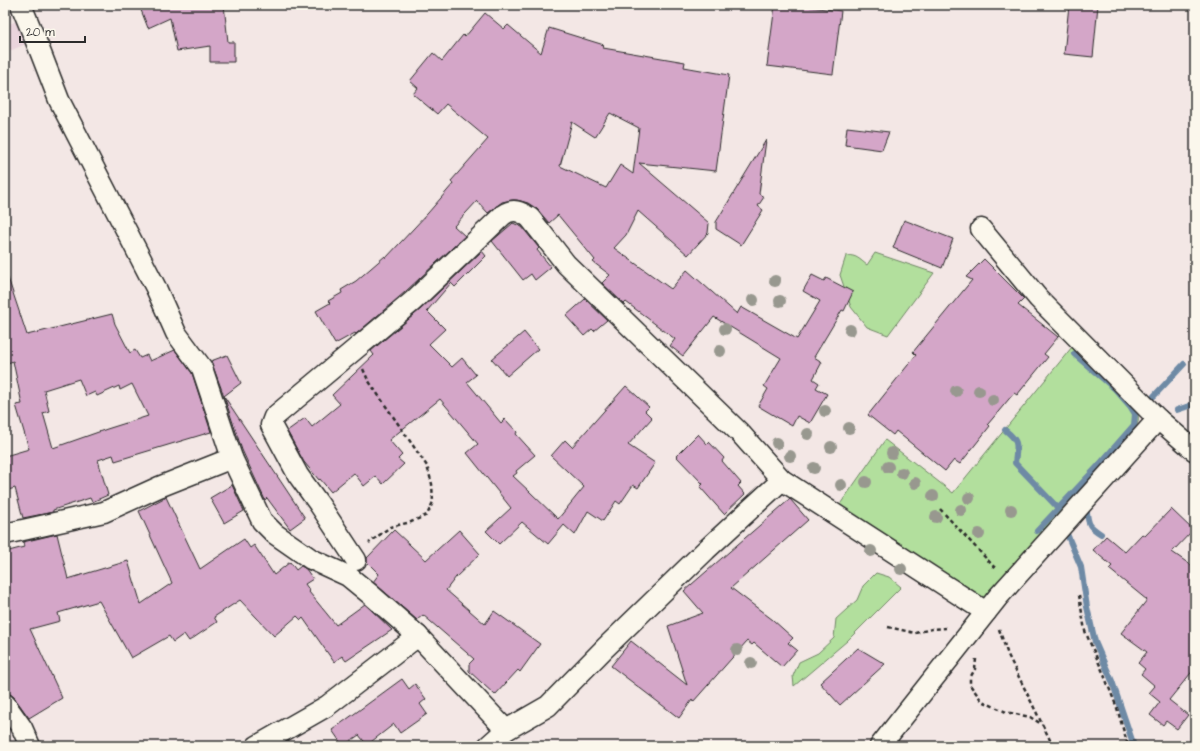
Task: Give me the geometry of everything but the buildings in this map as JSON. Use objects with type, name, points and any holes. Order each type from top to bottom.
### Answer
[{"type":"street","points":[[5,9],[20,5],[59,100],[153,281],[176,333],[202,368],[232,458],[262,521],[275,534],[311,560],[356,561]]},
{"type":"street","points":[[506,730],[418,636],[356,561],[298,475],[272,425],[274,417],[413,301],[503,216],[516,210],[530,218],[566,264],[740,433],[782,480],[992,620]]},
{"type":"street","points":[[981,229],[1038,298],[1158,419],[1195,452]]},
{"type":"street","points":[[880,746],[973,629],[992,620],[1010,584],[1158,419]]},
{"type":"street","points":[[5,534],[104,512],[159,487],[232,458]]},
{"type":"street","points":[[488,746],[506,730],[548,706],[605,648],[706,550],[782,480]]},
{"type":"street","points":[[257,746],[327,706],[418,636]]},
{"type":"street","points":[[5,704],[22,728],[30,746]]},
{"type":"path","points":[[352,352],[368,380],[427,466],[432,484],[433,502],[427,515],[411,522],[390,527],[356,561]]},
{"type":"path","points":[[940,509],[1010,584]]},
{"type":"path","points":[[1079,595],[1085,631],[1105,676],[1128,746]]},
{"type":"path","points":[[992,620],[1053,746]]},
{"type":"path","points":[[888,627],[915,633],[932,629],[973,629]]},
{"type":"path","points":[[977,653],[975,669],[970,678],[970,685],[982,701],[1006,712],[1030,717],[1043,725]]},
{"type":"shaded area","points":[[19,20],[28,43],[5,53],[5,26]]},
{"type":"green space","points":[[875,253],[934,273],[888,335],[867,327],[851,307],[840,275],[846,256],[860,259],[867,265]]},
{"type":"green space","points":[[1072,347],[1135,404],[1138,413],[1138,423],[1131,435],[1043,531],[1042,542],[1020,567],[982,601],[836,510],[885,440],[953,493]]},
{"type":"green space","points":[[876,573],[889,577],[901,587],[847,641],[794,686],[793,676],[799,662],[818,653],[834,638],[836,619],[857,600],[863,586]]},
{"type":"waterway","points":[[1037,531],[1134,425],[1135,414],[1130,406],[1115,389],[1074,354]]},
{"type":"waterway","points":[[1154,396],[1184,364]]},
{"type":"waterway","points":[[1177,410],[1195,404]]},
{"type":"waterway","points":[[1005,430],[1013,438],[1016,444],[1015,463],[1058,508]]},
{"type":"waterway","points":[[1087,512],[1090,525],[1101,534]]},
{"type":"waterway","points":[[1067,534],[1081,567],[1087,607],[1095,642],[1112,681],[1134,746]]}]
